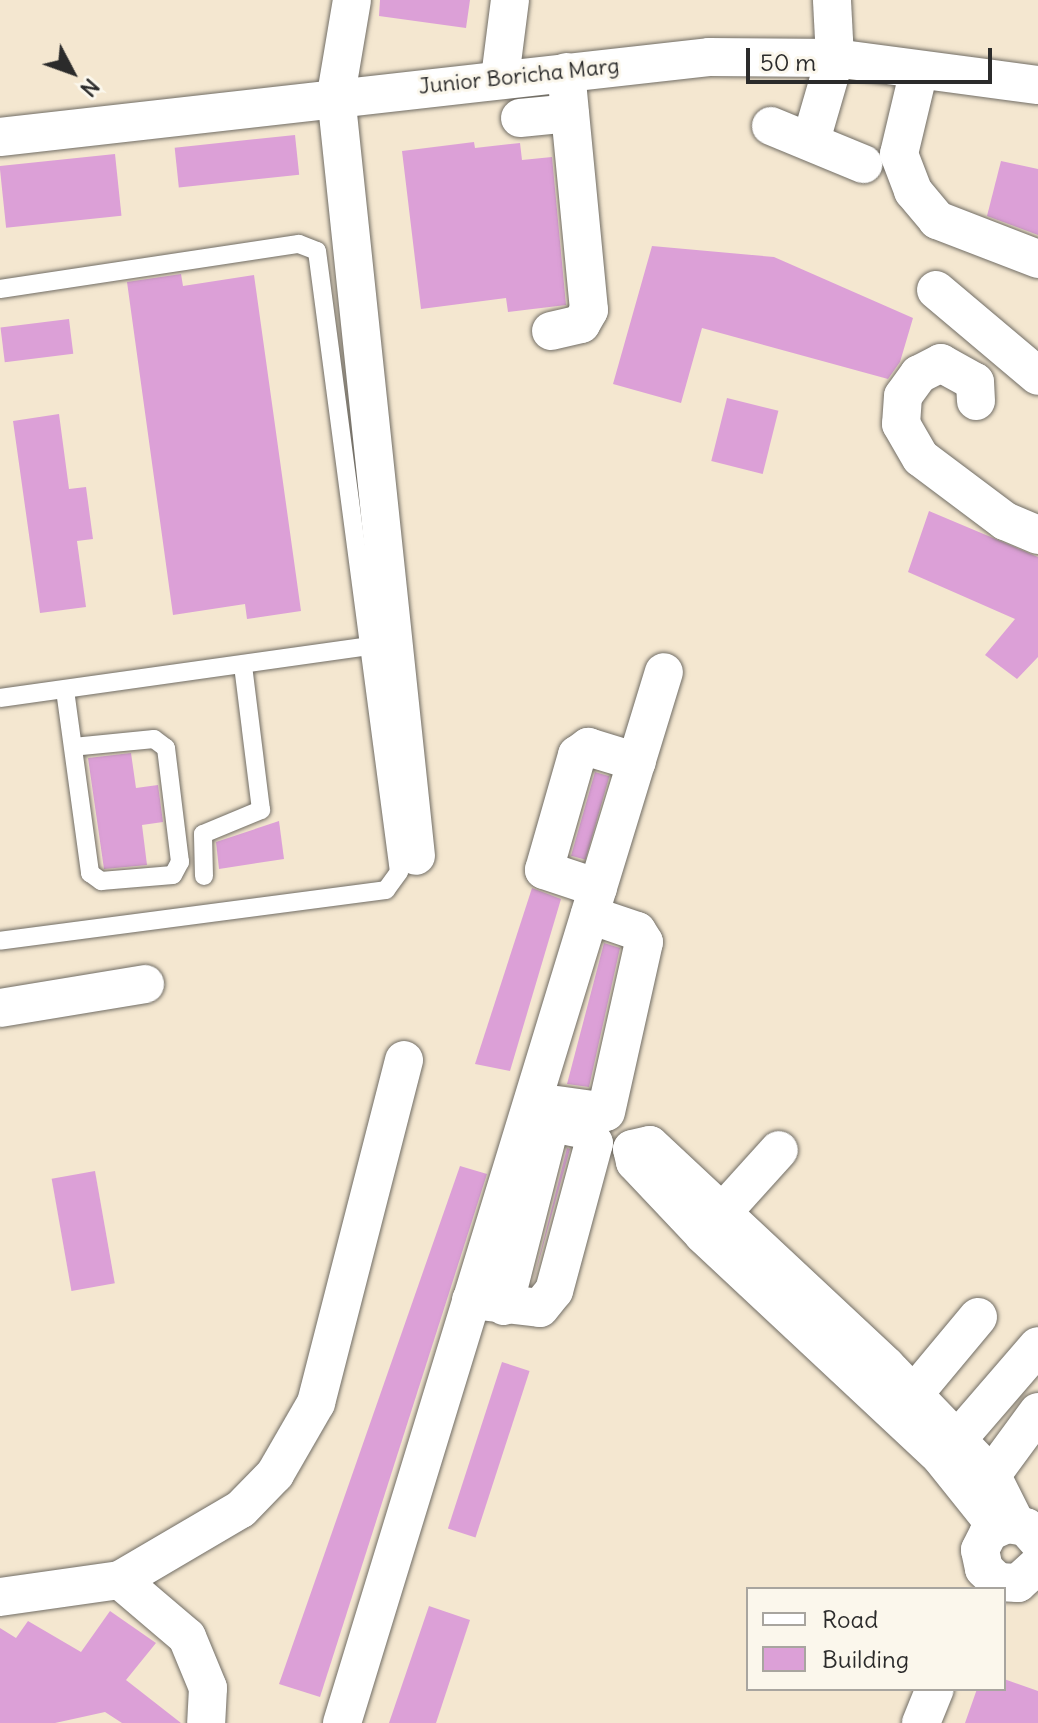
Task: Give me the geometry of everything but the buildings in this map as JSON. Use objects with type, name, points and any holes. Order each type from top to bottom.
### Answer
[{"type":"street","points":[[352,0],[336,95],[381,645],[416,856]]},
{"type":"street","points":[[500,78],[510,0]]},
{"type":"street","points":[[812,137],[835,58],[832,0]]},
{"type":"street","name":"Junior Boricha Marg","points":[[0,137],[336,95],[709,57],[835,58],[1038,85]]},
{"type":"street","points":[[919,70],[899,154],[913,191],[937,220],[1038,259]]},
{"type":"street","points":[[551,331],[581,324],[589,310],[566,72]]},
{"type":"street","points":[[520,118],[570,113]]},
{"type":"street","points":[[771,126],[812,137],[863,164]]},
{"type":"street","points":[[936,290],[1038,376]]},
{"type":"street","points":[[976,401],[975,382],[941,363],[919,374],[903,396],[901,424],[921,458],[1005,521],[1038,535]]},
{"type":"street","points":[[342,1723],[487,1303],[594,901],[664,672]]},
{"type":"street","points":[[537,1113],[600,1115],[610,1104],[644,939],[594,901],[544,870],[573,769],[584,748],[637,762]]},
{"type":"street","points":[[0,1008],[145,984]]},
{"type":"street","points":[[0,1597],[120,1580],[241,1509],[275,1474],[316,1403],[404,1060]]},
{"type":"street","points":[[487,1303],[540,1308],[550,1300],[594,1143],[590,1132],[537,1113]]},
{"type":"street","points":[[784,1154],[716,1229],[819,1322],[949,1448],[985,1486],[1027,1550]]},
{"type":"street","points":[[906,1404],[978,1317]]},
{"type":"street","points":[[949,1448],[1038,1346]]},
{"type":"street","points":[[985,1486],[1038,1412]]},
{"type":"street","points":[[983,1540],[1027,1550],[1008,1585],[980,1579],[983,1540]]},
{"type":"street","points":[[120,1580],[187,1637],[208,1688],[206,1723]]},
{"type":"street","points":[[921,1723],[934,1691]]},
{"type":"lane","points":[[0,289],[313,247],[381,645],[399,872],[393,885],[0,941]]},
{"type":"lane","points":[[0,698],[381,645]]},
{"type":"lane","points":[[204,876],[203,834],[261,810],[243,665]]},
{"type":"lane","points":[[65,690],[90,873],[101,881],[173,875],[180,862],[166,748],[154,739],[73,747]]}]
